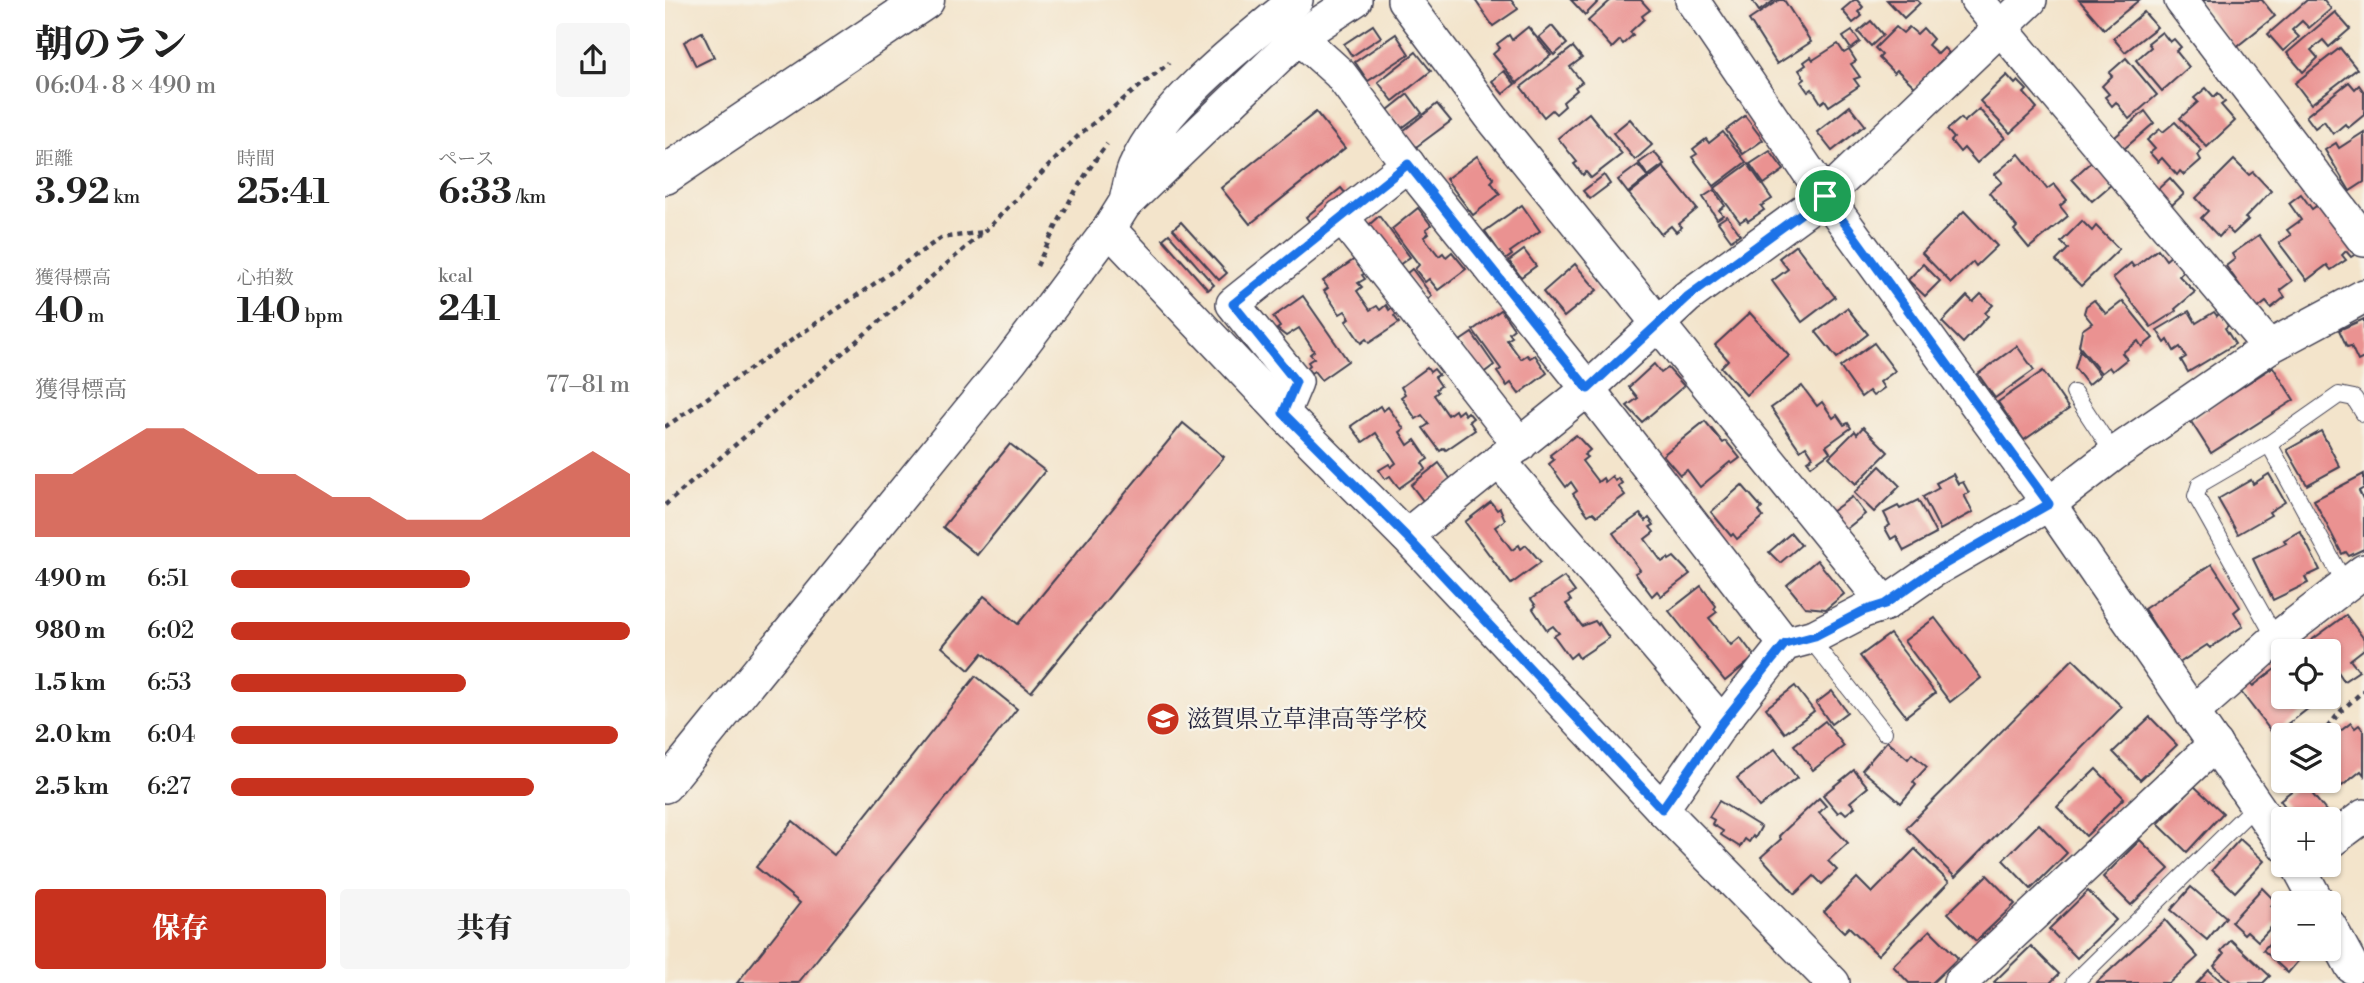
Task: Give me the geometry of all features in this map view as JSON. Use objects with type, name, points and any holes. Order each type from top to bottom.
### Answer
[{"type":"street","points":[[665,175],[925,0]]},
{"type":"street","points":[[1117,217],[1136,164],[1166,116],[1247,39],[1296,0]]},
{"type":"street","points":[[665,786],[1011,360],[1117,217],[1299,37],[1355,0]]},
{"type":"street","points":[[1404,0],[1492,118],[1885,604]]},
{"type":"street","points":[[1692,0],[1825,196],[2049,504],[2271,826]]},
{"type":"street","points":[[1977,0],[2269,346]]},
{"type":"street","points":[[1406,536],[1588,389],[1687,297],[1825,196],[2030,0]]},
{"type":"street","points":[[2181,0],[2364,240]]},
{"type":"street","points":[[1299,37],[1340,74],[1408,164],[1588,389],[1800,640]]},
{"type":"street","points":[[1283,413],[1296,382],[1233,304],[1408,164]]},
{"type":"street","points":[[1341,216],[1510,453],[1722,723]]},
{"type":"street","points":[[1117,217],[1283,413],[1406,536],[1662,809],[1833,983]]},
{"type":"street","points":[[1662,809],[1722,723],[1800,640],[1863,611],[1885,604],[1931,572],[2049,504],[2114,454],[2269,346],[2364,296]]},
{"type":"street","points":[[2276,639],[2355,577]]},
{"type":"street","points":[[2192,713],[2271,643]]},
{"type":"street","points":[[1960,983],[2214,744]]},
{"type":"street","points":[[2341,833],[2364,816]]},
{"type":"street","points":[[2341,949],[2351,969]]},
{"type":"lane","points":[[2074,393],[2114,454]]},
{"type":"lane","points":[[2276,639],[2196,496],[2200,484],[2269,444],[2339,395],[2354,398],[2364,414]]},
{"type":"lane","points":[[2269,444],[2355,577]]},
{"type":"lane","points":[[1800,640],[1819,650],[1884,732]]},
{"type":"lane","points":[[2074,983],[2256,805]]},
{"type":"path","points":[[665,505],[985,232],[1081,133],[1179,53]]},
{"type":"path","points":[[1147,90],[1159,72]]},
{"type":"path","points":[[1036,269],[1058,221],[1086,172],[1109,141]]},
{"type":"path","points":[[665,427],[941,238],[985,232]]},
{"type":"path","points":[[2331,723],[2364,690]]},
{"type":"building","points":[[1475,0],[1511,0],[1518,9],[1493,26]]},
{"type":"building","points":[[1571,0],[1600,0],[1585,15]]},
{"type":"building","points":[[1611,0],[1641,0],[1650,10],[1630,32],[1633,35],[1623,44],[1620,40],[1612,48],[1588,21]]},
{"type":"building","points":[[1775,0],[1759,11],[1753,2]]},
{"type":"building","points":[[1779,0],[1784,0],[1811,42],[1777,64],[1749,20]]},
{"type":"building","points":[[1854,0],[1863,7],[1858,12],[1862,16],[1853,23],[1842,10]]},
{"type":"building","points":[[1887,0],[1917,0],[1920,3],[1904,18]]},
{"type":"building","points":[[2079,0],[2139,0],[2104,29]]},
{"type":"building","points":[[2200,0],[2262,0],[2275,16],[2235,48]]},
{"type":"building","points":[[2307,0],[2324,0],[2331,9],[2309,28],[2302,21],[2292,30],[2299,37],[2283,51],[2268,34]]},
{"type":"building","points":[[2144,12],[2157,27],[2125,52],[2113,38]]},
{"type":"building","points":[[2335,12],[2350,29],[2329,47],[2323,40],[2311,50],[2318,58],[2303,72],[2287,53]]},
{"type":"building","points":[[1871,21],[1883,35],[1871,46],[1858,32]]},
{"type":"building","points":[[1373,25],[1381,37],[1352,56],[1344,44]]},
{"type":"building","points":[[1552,26],[1567,44],[1554,55],[1539,37]]},
{"type":"building","points":[[1528,27],[1551,55],[1517,83],[1493,54],[1500,48],[1497,44],[1509,35],[1512,40]]},
{"type":"building","points":[[1896,27],[1903,33],[1909,27],[1917,34],[1923,28],[1933,39],[1928,45],[1938,54],[1944,48],[1949,53],[1915,87],[1897,70],[1894,73],[1879,58],[1882,55],[1875,48]]},
{"type":"building","points":[[1852,31],[1860,42],[1851,49],[1843,37]]},
{"type":"building","points":[[702,32],[714,57],[696,66],[684,42]]},
{"type":"building","points":[[2162,32],[2170,42],[2174,39],[2181,47],[2176,51],[2189,67],[2162,91],[2136,60],[2151,47],[2148,43]]},
{"type":"building","points":[[1396,34],[1409,54],[1368,81],[1355,62]]},
{"type":"building","points":[[1838,44],[1844,53],[1849,50],[1856,61],[1851,64],[1860,77],[1854,79],[1859,86],[1829,106],[1825,100],[1821,103],[1812,89],[1808,92],[1801,82],[1805,79],[1799,70],[1811,57],[1813,60]]},
{"type":"building","points":[[1573,47],[1582,58],[1570,67],[1582,82],[1563,102],[1565,106],[1556,114],[1552,110],[1544,117],[1521,87]]},
{"type":"building","points":[[2340,48],[2357,69],[2311,104],[2295,83]]},
{"type":"building","points":[[1416,52],[1431,71],[1393,101],[1378,82]]},
{"type":"building","points":[[2126,58],[2157,95],[2129,119],[2116,102],[2112,106],[2105,97],[2109,94],[2102,86],[2112,76],[2109,73]]},
{"type":"building","points":[[1504,71],[1515,84],[1503,94],[1492,81]]},
{"type":"building","points":[[2007,75],[2015,84],[2018,81],[2027,90],[2024,93],[2037,108],[2010,133],[1980,101]]},
{"type":"building","points":[[2349,82],[2355,89],[2359,85],[2364,92],[2364,115],[2348,128],[2345,124],[2333,134],[2324,121],[2315,128],[2306,116]]},
{"type":"building","points":[[2206,88],[2214,97],[2218,93],[2225,102],[2221,105],[2235,121],[2207,147],[2180,118],[2198,102],[2194,98]]},
{"type":"building","points":[[1408,94],[1422,113],[1402,128],[1388,110]]},
{"type":"building","points":[[1437,104],[1451,121],[1416,147],[1403,131]]},
{"type":"building","points":[[1850,106],[1865,125],[1832,151],[1817,132]]},
{"type":"building","points":[[1979,109],[2005,138],[1977,163],[1964,148],[1960,152],[1951,141],[1954,138],[1947,130],[1961,118],[1964,122]]},
{"type":"building","points":[[2145,111],[2154,123],[2124,149],[2115,137]]},
{"type":"building","points":[[1316,112],[1345,148],[1250,224],[1221,188]]},
{"type":"building","points":[[1589,113],[1622,154],[1591,178],[1586,172],[1583,175],[1574,164],[1577,162],[1558,138]]},
{"type":"building","points":[[1745,116],[1763,140],[1743,154],[1726,130]]},
{"type":"building","points":[[1630,119],[1652,145],[1635,160],[1613,133]]},
{"type":"building","points":[[2175,122],[2202,151],[2198,155],[2201,160],[2184,175],[2180,171],[2177,175],[2162,158],[2158,162],[2150,153],[2155,149],[2147,140],[2160,129],[2163,132]]},
{"type":"building","points":[[1723,132],[1746,162],[1714,186],[1692,157],[1697,154],[1693,149],[1706,139],[1709,143]]},
{"type":"building","points":[[2364,132],[2364,182],[2350,191],[2325,150],[2336,143],[2339,148]]},
{"type":"building","points":[[1770,151],[1784,170],[1764,184],[1750,164]]},
{"type":"building","points":[[1654,152],[1664,164],[1648,176],[1639,163]]},
{"type":"building","points":[[2019,154],[2047,189],[2054,184],[2067,200],[2060,206],[2068,216],[2029,248],[2014,230],[2017,227],[1989,193],[2002,182],[1995,174]]},
{"type":"building","points":[[1477,156],[1494,179],[1491,182],[1500,194],[1473,215],[1446,179]]},
{"type":"building","points":[[2234,160],[2249,175],[2253,172],[2271,191],[2233,234],[2227,228],[2219,237],[2201,218],[2208,211],[2196,198]]},
{"type":"building","points":[[2092,161],[2112,184],[2092,201],[2072,179]]},
{"type":"building","points":[[1748,164],[1772,199],[1761,206],[1764,210],[1748,221],[1746,218],[1740,222],[1715,188]]},
{"type":"building","points":[[1638,165],[1648,177],[1628,193],[1618,180]]},
{"type":"building","points":[[1663,167],[1697,209],[1679,224],[1682,227],[1676,232],[1671,226],[1661,234],[1629,194]]},
{"type":"building","points":[[1604,175],[1610,184],[1590,199],[1583,191]]},
{"type":"building","points":[[2170,178],[2184,194],[2172,205],[2157,190]]},
{"type":"building","points":[[1341,188],[1346,194],[1311,224],[1306,217]]},
{"type":"building","points":[[1714,190],[1725,206],[1719,210],[1723,215],[1717,219],[1703,197]]},
{"type":"building","points":[[2301,194],[2312,209],[2322,202],[2359,252],[2351,257],[2346,251],[2342,255],[2346,260],[2331,270],[2327,265],[2307,280],[2279,243],[2291,235],[2287,230],[2301,220],[2289,203]]},
{"type":"building","points":[[1522,205],[1540,231],[1510,252],[1512,255],[1505,260],[1485,231]]},
{"type":"building","points":[[1418,208],[1431,225],[1426,229],[1429,233],[1424,237],[1439,256],[1443,253],[1446,257],[1452,252],[1466,269],[1438,290],[1429,279],[1425,282],[1415,269],[1419,265],[1392,229]]},
{"type":"building","points":[[1964,211],[1997,246],[1976,266],[1973,262],[1951,283],[1922,253]]},
{"type":"building","points":[[1379,216],[1410,257],[1399,265],[1369,225]]},
{"type":"building","points":[[1727,216],[1740,234],[1731,240],[1718,222]]},
{"type":"building","points":[[2082,221],[2092,231],[2096,226],[2119,249],[2081,286],[2056,261],[2068,249],[2061,242]]},
{"type":"building","points":[[1181,222],[1227,273],[1219,280],[1173,229]]},
{"type":"building","points":[[1169,234],[1214,285],[1208,290],[1163,239]]},
{"type":"building","points":[[2259,235],[2292,281],[2280,290],[2285,297],[2271,308],[2266,302],[2257,309],[2226,266],[2235,259],[2232,254]]},
{"type":"building","points":[[1796,245],[1835,297],[1802,322],[1772,281],[1788,269],[1779,258]]},
{"type":"building","points":[[2158,249],[2166,260],[2172,255],[2184,271],[2179,276],[2195,292],[2175,309],[2176,311],[2151,327],[2113,278],[2131,263],[2134,267]]},
{"type":"building","points":[[1524,250],[1536,266],[1521,277],[1509,261]]},
{"type":"building","points":[[1355,259],[1365,273],[1362,275],[1365,279],[1358,283],[1362,287],[1357,291],[1370,310],[1377,306],[1380,310],[1386,305],[1389,310],[1393,307],[1398,313],[1394,316],[1399,323],[1369,343],[1366,339],[1361,343],[1346,321],[1350,318],[1345,311],[1340,314],[1324,291],[1328,288],[1323,281]]},
{"type":"building","points":[[1575,264],[1597,290],[1564,317],[1543,292]]},
{"type":"building","points":[[1923,264],[1940,281],[1925,296],[1908,280]]},
{"type":"building","points":[[1412,269],[1432,296],[1427,301],[1406,274]]},
{"type":"building","points":[[1981,294],[1993,305],[1985,313],[1988,316],[1963,343],[1942,322],[1967,296],[1973,302]]},
{"type":"building","points":[[1303,296],[1348,361],[1321,380],[1314,371],[1311,373],[1307,368],[1310,365],[1308,362],[1314,358],[1310,354],[1314,351],[1299,328],[1286,336],[1277,329],[1280,327],[1273,317]]},
{"type":"building","points":[[2094,300],[2106,314],[2123,301],[2153,338],[2142,347],[2138,341],[2122,353],[2127,359],[2112,371],[2109,367],[2101,373],[2079,346],[2082,330],[2092,323],[2084,313],[2086,306]]},
{"type":"building","points":[[1847,308],[1868,334],[1837,358],[1816,332]]},
{"type":"building","points":[[1501,310],[1514,329],[1509,333],[1512,337],[1507,340],[1521,359],[1527,355],[1530,358],[1535,355],[1547,373],[1519,394],[1511,383],[1507,386],[1497,372],[1501,369],[1473,330]]},
{"type":"building","points":[[2189,311],[2196,323],[2214,312],[2217,316],[2220,313],[2235,344],[2188,372],[2181,360],[2186,357],[2180,347],[2174,351],[2168,340],[2165,343],[2157,330]]},
{"type":"building","points":[[1750,313],[1789,356],[1746,395],[1721,367],[1728,360],[1715,345]]},
{"type":"building","points":[[2364,319],[2364,358],[2358,361],[2339,330]]},
{"type":"building","points":[[1472,333],[1494,365],[1482,374],[1460,341]]},
{"type":"building","points":[[1874,343],[1895,371],[1880,382],[1884,388],[1873,396],[1869,391],[1861,397],[1840,367]]},
{"type":"building","points":[[2017,346],[2034,370],[1995,398],[1978,374]]},
{"type":"building","points":[[2080,350],[2100,375],[2088,385],[2075,368]]},
{"type":"building","points":[[1654,364],[1661,373],[1668,368],[1684,386],[1642,422],[1627,406],[1638,398],[1629,387]]},
{"type":"building","points":[[2273,367],[2294,400],[2211,453],[2190,420]]},
{"type":"building","points":[[1427,368],[1430,372],[1434,369],[1439,375],[1435,377],[1441,386],[1436,389],[1438,392],[1434,395],[1448,415],[1455,410],[1457,414],[1462,410],[1465,415],[1468,412],[1473,418],[1469,421],[1475,430],[1446,450],[1444,448],[1440,451],[1423,428],[1429,424],[1422,415],[1416,419],[1401,397],[1405,394],[1401,387]]},
{"type":"building","points":[[2043,371],[2069,409],[2024,440],[1998,402]]},
{"type":"building","points":[[1802,386],[1817,406],[1822,402],[1833,418],[1837,415],[1844,425],[1848,423],[1851,428],[1826,446],[1830,452],[1811,466],[1807,461],[1813,457],[1806,446],[1800,450],[1771,408]]},
{"type":"building","points":[[1380,406],[1383,411],[1388,407],[1404,429],[1400,432],[1408,445],[1415,440],[1428,459],[1422,463],[1426,469],[1399,488],[1390,476],[1385,479],[1379,470],[1396,463],[1376,433],[1363,442],[1351,426]]},
{"type":"building","points":[[1705,421],[1740,458],[1732,464],[1730,462],[1700,487],[1687,470],[1680,475],[1663,455]]},
{"type":"building","points":[[1183,423],[1224,457],[1031,692],[983,653],[969,670],[942,647],[984,596],[1018,624]]},
{"type":"building","points":[[1863,427],[1888,452],[1856,484],[1829,457],[1855,431],[1857,434]]},
{"type":"building","points":[[2321,431],[2340,467],[2307,485],[2287,450]]},
{"type":"building","points":[[1576,435],[1590,450],[1582,461],[1598,482],[1603,478],[1605,482],[1612,476],[1615,481],[1618,478],[1622,483],[1618,486],[1625,495],[1597,516],[1593,512],[1588,515],[1573,494],[1577,491],[1571,482],[1566,487],[1549,464],[1554,460],[1550,455]]},
{"type":"building","points":[[1010,444],[1045,471],[977,555],[943,527]]},
{"type":"building","points":[[1439,463],[1452,481],[1424,502],[1411,485]]},
{"type":"building","points":[[1880,466],[1900,486],[1874,512],[1854,493]]},
{"type":"building","points":[[1953,474],[1958,484],[1963,482],[1969,493],[1964,495],[1973,512],[1940,530],[1923,497],[1939,488],[1936,483]]},
{"type":"building","points":[[2269,474],[2285,502],[2269,512],[2271,515],[2238,534],[2218,499],[2251,480],[2253,484]]},
{"type":"building","points":[[2364,474],[2364,488],[2359,491],[2364,501],[2364,549],[2349,556],[2346,552],[2342,554],[2314,500]]},
{"type":"building","points":[[1742,485],[1762,508],[1759,511],[1763,517],[1737,539],[1733,534],[1731,536],[1711,512]]},
{"type":"building","points":[[1852,497],[1865,514],[1845,530],[1831,512]]},
{"type":"building","points":[[1918,500],[1936,534],[1904,551],[1896,536],[1891,539],[1885,528],[1890,525],[1884,513]]},
{"type":"building","points":[[1491,502],[1497,510],[1500,508],[1505,520],[1495,527],[1512,550],[1519,545],[1521,549],[1526,545],[1541,562],[1511,584],[1465,522]]},
{"type":"building","points":[[1640,514],[1646,521],[1649,518],[1654,525],[1650,527],[1654,532],[1645,539],[1662,562],[1674,557],[1690,574],[1661,596],[1657,591],[1652,596],[1635,573],[1640,570],[1613,533]]},
{"type":"building","points":[[2300,531],[2320,570],[2305,577],[2308,583],[2273,600],[2253,559],[2286,543],[2284,540]]},
{"type":"building","points":[[1791,533],[1801,545],[1780,563],[1769,552]]},
{"type":"building","points":[[1817,560],[1844,594],[1826,609],[1805,607],[1787,585]]},
{"type":"building","points":[[2212,564],[2240,607],[2234,612],[2243,626],[2210,648],[2207,645],[2179,663],[2144,609]]},
{"type":"building","points":[[1564,577],[1575,592],[1568,596],[1571,601],[1566,604],[1582,626],[1595,621],[1609,638],[1579,658],[1576,653],[1570,658],[1554,636],[1559,633],[1553,626],[1547,630],[1533,609],[1536,606],[1531,599]]},
{"type":"building","points":[[1701,586],[1716,606],[1714,609],[1717,612],[1709,618],[1731,645],[1740,637],[1755,657],[1725,681],[1669,611]]},
{"type":"building","points":[[2346,615],[2364,639],[2364,649],[2350,660],[2359,671],[2344,681],[2341,676],[2341,639],[2313,639]]},
{"type":"building","points":[[1935,618],[1981,678],[1950,702],[1904,641]]},
{"type":"building","points":[[1890,634],[1935,693],[1906,716],[1860,656]]},
{"type":"building","points":[[2073,659],[2122,707],[1955,877],[1906,828]]},
{"type":"building","points":[[2271,672],[2271,709],[2308,709],[2289,723],[2271,723],[2271,731],[2241,692],[2251,684],[2253,686]]},
{"type":"building","points":[[976,676],[1017,709],[798,983],[737,983],[800,903],[756,867],[793,821],[834,855]]},
{"type":"building","points":[[1795,686],[1814,711],[1785,733],[1766,708]]},
{"type":"building","points":[[1832,691],[1847,712],[1831,724],[1816,703]]},
{"type":"building","points":[[2150,717],[2177,745],[2140,780],[2113,752]]},
{"type":"building","points":[[1825,721],[1844,746],[1813,770],[1794,745]]},
{"type":"building","points":[[2351,723],[2355,728],[2359,725],[2364,731],[2364,775],[2361,771],[2342,786],[2341,785],[2341,731]]},
{"type":"building","points":[[1887,741],[1908,759],[1912,754],[1927,767],[1913,782],[1916,785],[1901,803],[1862,770]]},
{"type":"building","points":[[1775,749],[1797,778],[1759,807],[1737,778]]},
{"type":"building","points":[[2096,769],[2124,798],[2086,836],[2057,807]]},
{"type":"building","points":[[1854,770],[1868,787],[1850,802],[1855,807],[1846,814],[1842,810],[1838,813],[1823,795]]},
{"type":"building","points":[[2194,786],[2223,813],[2187,852],[2158,824]]},
{"type":"building","points":[[2289,793],[2316,793],[2313,795],[2323,807],[2286,807],[2280,800]]},
{"type":"building","points":[[1819,798],[1826,806],[1819,813],[1848,843],[1828,861],[1837,870],[1822,884],[1814,876],[1795,894],[1761,857]]},
{"type":"building","points":[[1719,801],[1761,827],[1755,838],[1753,836],[1749,842],[1745,839],[1740,847],[1721,835],[1723,831],[1712,824],[1714,820],[1709,817]]},
{"type":"building","points":[[2039,824],[2067,853],[2031,889],[2003,860]]},
{"type":"building","points":[[2240,839],[2264,861],[2235,892],[2212,870]]},
{"type":"building","points":[[2140,840],[2169,869],[2131,905],[2103,877]]},
{"type":"building","points":[[1915,849],[1949,882],[1878,955],[1849,927],[1844,932],[1824,912],[1857,878],[1872,893]]},
{"type":"building","points":[[1987,875],[2015,904],[1976,941],[1948,913]]},
{"type":"building","points":[[2191,887],[2226,917],[2207,940],[2171,910]]},
{"type":"building","points":[[2262,888],[2271,897],[2271,927],[2258,941],[2247,931],[2244,934],[2231,922]]},
{"type":"building","points":[[2088,891],[2116,920],[2077,958],[2049,929]]},
{"type":"building","points":[[2165,920],[2198,957],[2169,983],[2096,983]]},
{"type":"building","points":[[1930,930],[1958,958],[1932,983],[1909,983],[1893,966]]},
{"type":"building","points":[[2231,940],[2270,976],[2263,983],[2232,983],[2214,966],[2224,954],[2221,951]]},
{"type":"building","points":[[2271,941],[2271,957],[2263,950]]},
{"type":"building","points":[[2031,946],[2059,974],[2050,983],[1994,982]]},
{"type":"building","points":[[2275,961],[2298,961],[2288,973]]},
{"type":"building","points":[[2209,970],[2223,983],[2197,983]]},
{"type":"place","name":"滋賀県立草津高等学校","points":[[1163,719]]},
{"type":"route","points":[[1408,164],[1588,389],[1687,297],[1825,196],[2049,504],[1931,572],[1885,604],[1863,611],[1815,636],[1785,644],[1722,723],[1662,809],[1406,536],[1283,413],[1296,382],[1233,304],[1408,164]]}]
